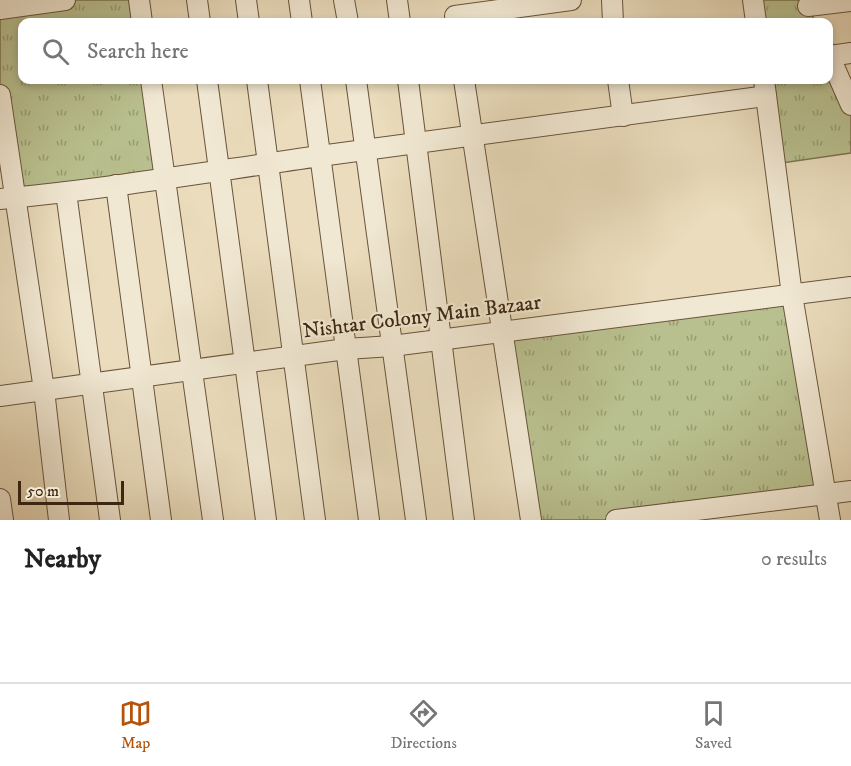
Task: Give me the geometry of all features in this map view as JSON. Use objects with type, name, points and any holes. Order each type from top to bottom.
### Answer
[{"type":"street","points":[[0,9],[65,0]]},
{"type":"street","points":[[139,0],[141,18]]},
{"type":"street","points":[[197,0],[199,18]]},
{"type":"street","points":[[246,0],[248,18]]},
{"type":"street","points":[[299,0],[301,18]]},
{"type":"street","points":[[344,0],[347,18]]},
{"type":"street","points":[[397,0],[399,18]]},
{"type":"street","points":[[454,13],[571,0]]},
{"type":"street","points":[[612,0],[613,18]]},
{"type":"street","points":[[753,0],[755,18]]},
{"type":"street","points":[[810,10],[851,1]]},
{"type":"street","points":[[833,54],[851,53]]},
{"type":"street","points":[[833,63],[851,105]]},
{"type":"street","points":[[152,84],[213,520]]},
{"type":"street","points":[[208,84],[266,520]]},
{"type":"street","points":[[258,84],[315,520]]},
{"type":"street","points":[[311,84],[369,520]]},
{"type":"street","points":[[357,84],[416,520]]},
{"type":"street","points":[[409,84],[464,520]]},
{"type":"street","points":[[465,84],[531,520]]},
{"type":"street","points":[[619,84],[623,116]]},
{"type":"street","points":[[7,199],[623,116],[765,88],[792,294],[830,520]]},
{"type":"street","points":[[0,95],[7,199],[44,390],[58,520]]},
{"type":"street","points":[[116,185],[161,520]]},
{"type":"street","points":[[66,192],[110,520]]},
{"type":"street","name":"Nishtar Colony Main Bazaar","points":[[0,396],[346,349],[441,340],[851,287]]},
{"type":"street","points":[[616,520],[851,491]]},
{"type":"street","points":[[0,499],[3,520]]},
{"type":"green space","points":[[65,0],[139,0],[141,18],[18,18],[18,84],[152,84],[166,178],[14,198],[0,95],[0,9]]},
{"type":"green space","points":[[753,0],[806,0],[813,18],[755,18]]},
{"type":"green space","points":[[833,63],[851,106],[851,153],[775,164],[765,84],[833,84]]},
{"type":"green space","points":[[792,295],[827,494],[616,520],[531,520],[502,331]]}]
